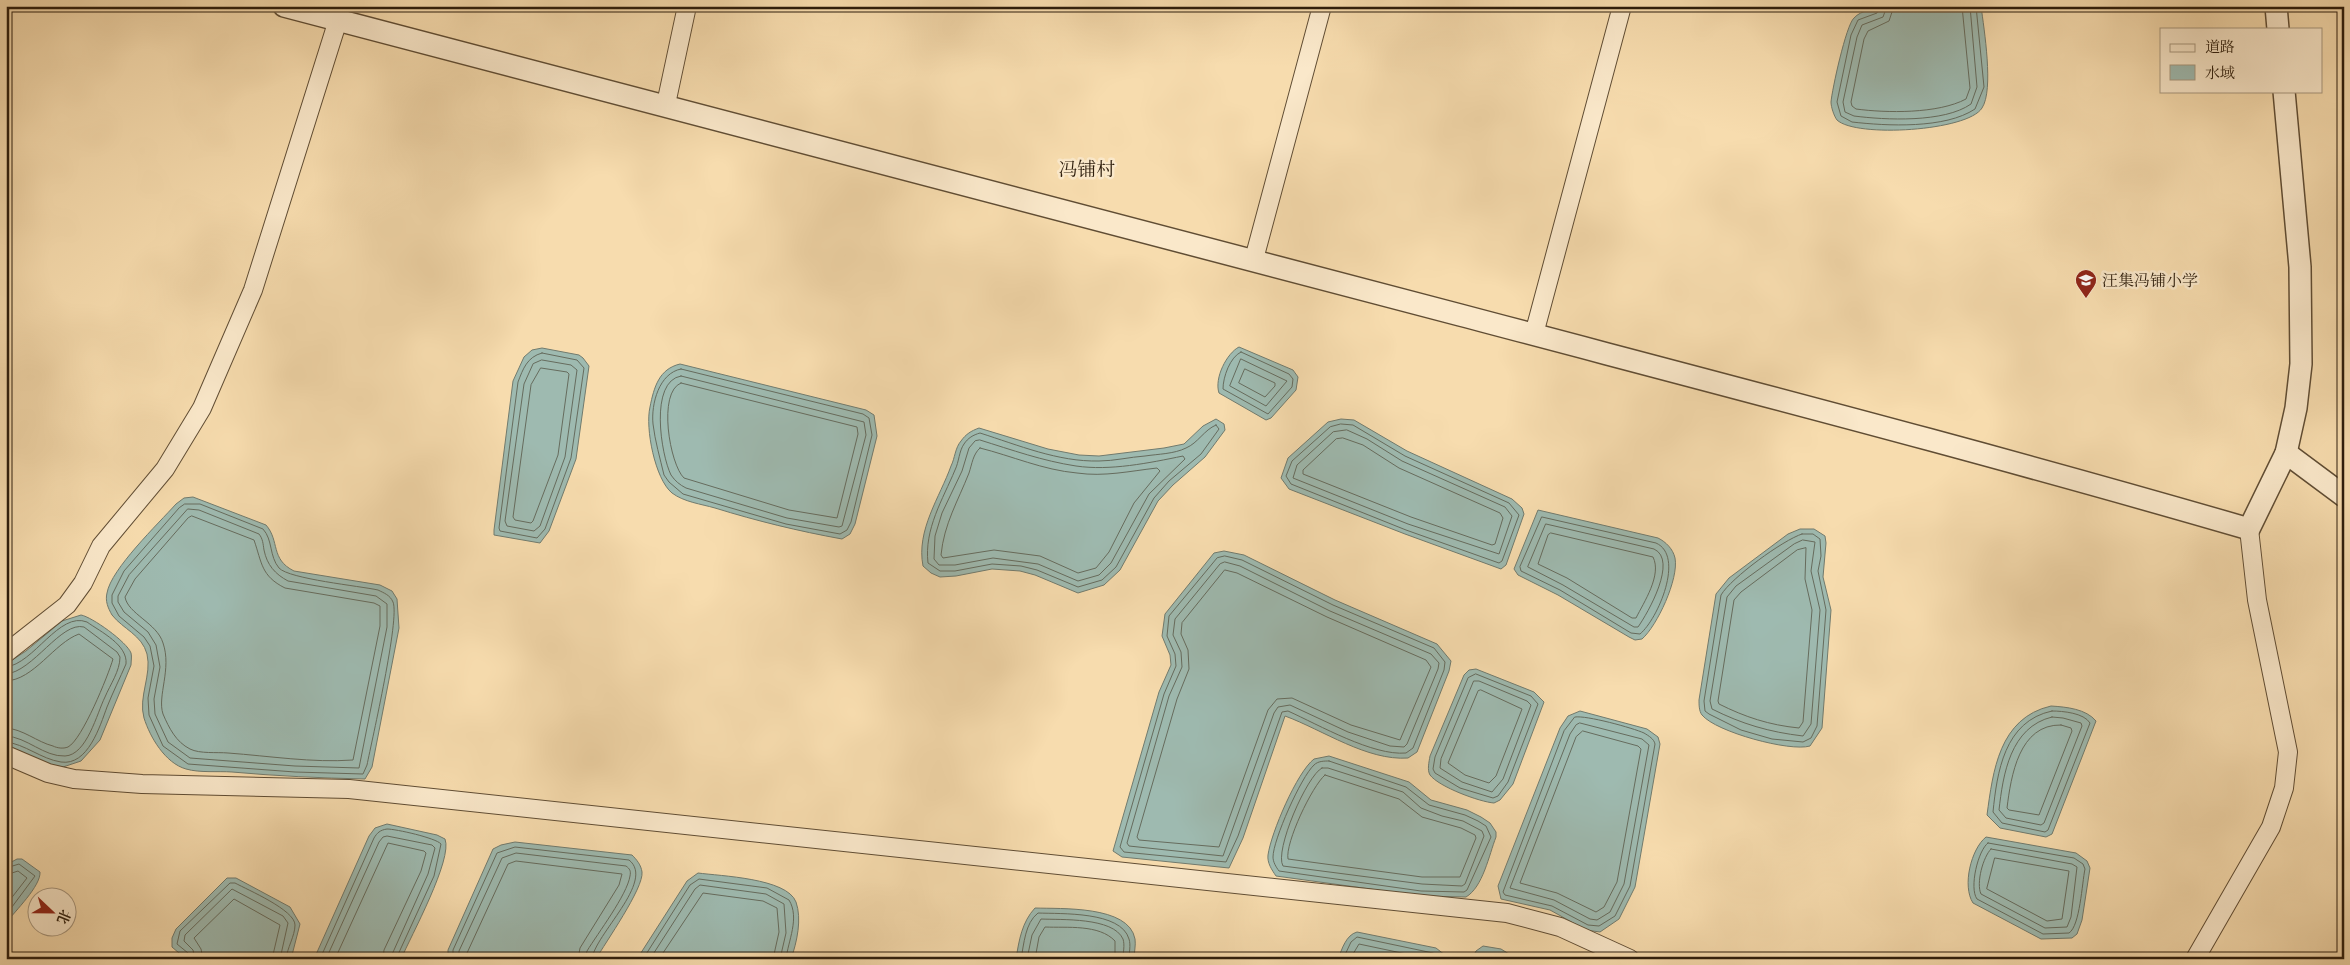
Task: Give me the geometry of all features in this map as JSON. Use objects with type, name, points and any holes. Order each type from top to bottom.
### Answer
[{"type":"street","points":[[284,6],[1254,258],[2054,472],[2249,529]]},
{"type":"street","points":[[666,104],[687,6]]},
{"type":"street","points":[[1254,258],[1322,6]]},
{"type":"street","points":[[1534,334],[1622,6]]},
{"type":"street","points":[[2276,6],[2278,28]]},
{"type":"street","points":[[6,653],[67,605],[83,583],[101,546],[165,469],[202,408],[253,290],[338,20]]},
{"type":"street","points":[[2195,959],[2271,827],[2284,788],[2287,770],[2288,752],[2257,600],[2249,529],[2286,453],[2296,408],[2302,364],[2302,300],[2284,92]]},
{"type":"street","points":[[2286,453],[2344,496]]},
{"type":"street","points":[[6,755],[48,773],[74,779],[142,784],[349,789],[1507,913],[1560,927],[1630,959]]},
{"type":"water","points":[[1885,6],[1981,6],[1986,44],[1987,88],[1986,99],[1982,108],[1973,116],[1935,127],[1888,130],[1848,126],[1837,120],[1831,102],[1847,32],[1857,15]]},
{"type":"water","points":[[1239,347],[1293,370],[1298,377],[1296,390],[1271,418],[1266,420],[1219,393],[1218,380],[1220,373],[1226,360]]},
{"type":"water","points":[[542,348],[579,355],[589,366],[576,459],[549,531],[540,543],[494,535],[494,530],[513,381],[524,357],[532,350]]},
{"type":"water","points":[[680,364],[866,410],[874,415],[877,436],[855,524],[850,534],[842,539],[794,529],[682,499],[672,493],[666,486],[656,465],[650,440],[649,416],[653,393],[659,380],[667,370]]},
{"type":"water","points":[[1216,419],[1224,424],[1225,430],[1205,457],[1158,501],[1120,570],[1104,585],[1078,593],[1035,575],[1020,571],[992,569],[940,577],[931,573],[923,566],[923,540],[930,514],[957,447],[965,436],[974,430],[979,428],[1048,449],[1079,455],[1099,456],[1184,444],[1203,426]]},
{"type":"water","points":[[1341,419],[1354,420],[1407,451],[1512,499],[1522,508],[1524,514],[1506,565],[1501,569],[1289,489],[1281,478],[1288,458],[1328,422]]},
{"type":"water","points":[[193,497],[266,525],[273,537],[281,561],[294,571],[380,585],[392,591],[397,599],[399,628],[372,767],[365,779],[191,770],[178,766],[171,761],[154,741],[144,718],[143,710],[148,670],[145,647],[137,637],[112,615],[106,596],[110,583],[136,547],[176,504],[184,498]]},
{"type":"water","points":[[1538,510],[1658,538],[1669,546],[1675,558],[1674,578],[1666,602],[1654,624],[1642,639],[1635,640],[1629,637],[1558,595],[1518,575],[1514,569]]},
{"type":"water","points":[[1800,529],[1814,529],[1825,536],[1823,577],[1831,610],[1822,728],[1810,746],[1800,747],[1754,739],[1722,728],[1702,715],[1699,700],[1716,594],[1729,578],[1788,534]]},
{"type":"water","points":[[1224,551],[1244,555],[1335,600],[1437,644],[1451,661],[1449,671],[1417,752],[1408,758],[1393,758],[1361,750],[1285,716],[1243,838],[1229,868],[1122,857],[1113,851],[1159,692],[1171,665],[1170,655],[1162,636],[1165,614],[1214,553]]},
{"type":"water","points":[[81,615],[101,625],[128,648],[131,653],[131,665],[100,740],[81,761],[63,767],[47,764],[6,746],[6,664],[26,651],[62,621]]},
{"type":"water","points":[[1476,669],[1534,692],[1544,702],[1513,784],[1500,800],[1494,803],[1470,797],[1442,784],[1430,775],[1428,766],[1430,756],[1464,675],[1469,670]]},
{"type":"water","points":[[2051,706],[2082,711],[2096,721],[2052,834],[2046,837],[2000,828],[1987,815],[1992,781],[2002,748],[2009,734],[2020,722],[2034,712]]},
{"type":"water","points":[[1580,711],[1647,729],[1658,737],[1660,744],[1635,887],[1619,919],[1600,932],[1586,930],[1550,910],[1501,899],[1498,886],[1560,728],[1568,716]]},
{"type":"water","points":[[1329,756],[1409,782],[1431,800],[1467,810],[1490,823],[1496,832],[1496,837],[1481,878],[1472,892],[1466,897],[1421,896],[1276,876],[1269,864],[1268,855],[1274,833],[1286,804],[1307,766],[1314,759]]},
{"type":"water","points":[[387,824],[437,835],[445,839],[446,849],[437,880],[401,959],[314,959],[369,836],[375,828]]},
{"type":"water","points":[[1986,837],[2076,853],[2087,861],[2090,868],[2082,920],[2077,934],[2072,938],[2041,939],[1973,903],[1968,887],[1968,878],[1972,859]]},
{"type":"water","points":[[515,842],[632,855],[641,867],[641,880],[637,890],[596,959],[448,959],[448,950],[493,849]]},
{"type":"water","points":[[17,859],[22,859],[40,872],[34,888],[28,888],[28,897],[6,923],[6,865]]},
{"type":"water","points":[[698,873],[767,883],[790,894],[796,902],[799,916],[797,938],[791,959],[637,959],[687,881]]},
{"type":"water","points":[[227,878],[236,878],[290,907],[300,924],[291,959],[186,959],[172,947],[172,938],[176,929]]},
{"type":"water","points":[[1035,908],[1092,911],[1120,920],[1130,928],[1135,939],[1134,959],[1016,959],[1024,925]]},
{"type":"water","points":[[1357,932],[1436,948],[1450,959],[1338,959],[1347,939]]},
{"type":"water","points":[[1483,946],[1501,949],[1517,959],[1472,959],[1476,951]]},
{"type":"place","name":"汪集冯铺小学","points":[[2086,299]]},
{"type":"district","name":"冯铺村","points":[[1087,169]]}]
